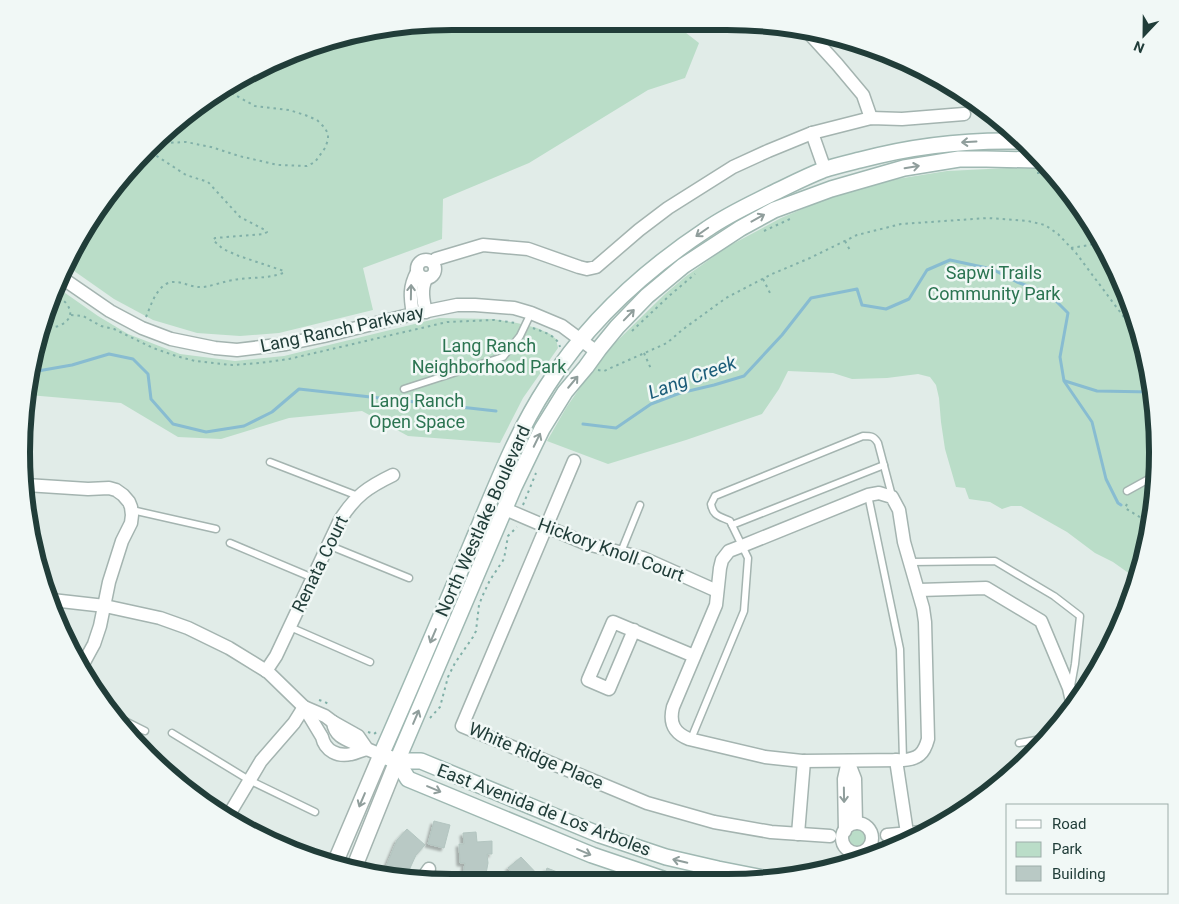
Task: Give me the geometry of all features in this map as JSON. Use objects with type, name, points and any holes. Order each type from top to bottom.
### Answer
[{"type":"main road","name":"North Westlake Boulevard","points":[[337,858],[374,752],[431,642],[503,468],[523,426],[547,386],[591,328],[643,277],[708,228],[794,183],[824,170],[883,154],[922,146],[962,142],[1011,141]]},
{"type":"main road","name":"North Westlake Boulevard","points":[[356,863],[505,509],[542,429],[565,392],[586,367],[599,358],[618,327],[647,296],[683,266],[740,228],[774,210],[831,189],[904,168],[959,160],[1033,166]]},
{"type":"main road","name":"East Avenida de Los Arboles","points":[[374,752],[397,762],[421,761],[600,834],[666,858],[740,874]]},
{"type":"main road","name":"East Avenida de Los Arboles","points":[[397,762],[408,779],[592,855],[648,874]]},
{"type":"street","points":[[814,39],[863,96],[871,118]]},
{"type":"street","points":[[419,313],[423,301],[424,284],[417,266],[421,261],[427,260],[432,262],[436,259],[483,245],[528,249],[579,267],[587,269],[596,268],[639,230],[668,208],[733,167],[768,151],[812,133],[871,118],[902,119],[964,114]]},
{"type":"street","points":[[812,133],[824,170]]},
{"type":"street","name":"Lang Ranch Parkway","points":[[67,281],[110,311],[142,328],[171,339],[215,348],[237,350],[295,342],[457,305],[475,305],[514,308],[562,326],[581,340],[599,358]]},
{"type":"street","name":"White Ridge Place","points":[[574,462],[462,726],[647,803],[714,822],[771,832],[830,836]]},
{"type":"street","name":"Renata Court","points":[[266,671],[276,656],[347,508],[358,496],[374,484],[393,475]]},
{"type":"street","points":[[32,485],[88,489],[110,488],[123,495],[132,510],[131,523],[122,540],[109,582],[100,626],[94,644],[85,660]]},
{"type":"street","points":[[879,493],[892,497],[899,510],[904,542],[924,608],[928,739],[926,748],[921,754],[911,759],[804,761],[765,757],[682,736],[672,724],[671,715],[716,605],[722,560],[729,552],[742,546],[868,495],[879,493]]},
{"type":"street","name":"Hickory Knoll Court","points":[[505,509],[587,544],[644,558],[717,591]]},
{"type":"street","points":[[919,590],[986,588],[1041,621],[1071,696]]},
{"type":"street","name":"East Avenida de Los Arboles","points":[[57,601],[105,606],[160,618],[188,628],[228,648],[266,671],[304,708],[328,749],[341,755],[361,750],[374,752]]},
{"type":"street","points":[[634,630],[608,689],[588,680],[613,622],[634,630],[694,656]]},
{"type":"street","points":[[231,811],[261,761],[294,723],[304,708]]},
{"type":"street","name":"East Avenida de Los Arboles","points":[[304,708],[325,716],[332,722],[358,736],[374,752]]},
{"type":"street","points":[[322,737],[332,722]]},
{"type":"street","points":[[886,835],[907,833],[899,760]]},
{"type":"street","points":[[798,834],[804,761]]},
{"type":"street","points":[[848,761],[856,779],[856,823]]},
{"type":"street","points":[[845,831],[844,779],[848,761]]},
{"type":"street","points":[[851,856],[842,837],[849,826],[856,823],[866,826],[872,833],[872,842],[869,850]]},
{"type":"lane","points":[[404,389],[503,357],[520,336],[531,313]]},
{"type":"lane","points":[[691,739],[744,611],[748,558],[730,521],[716,515],[712,511],[711,504],[715,496],[863,436],[871,436],[878,443],[892,497]]},
{"type":"lane","points":[[270,462],[358,496]]},
{"type":"lane","points":[[732,525],[884,465]]},
{"type":"lane","points":[[1127,491],[1148,479]]},
{"type":"lane","points":[[868,495],[900,649],[899,760]]},
{"type":"lane","points":[[621,552],[640,505]]},
{"type":"lane","points":[[132,510],[216,529]]},
{"type":"lane","points":[[230,543],[313,578]]},
{"type":"lane","points":[[328,545],[409,578]]},
{"type":"lane","points":[[910,562],[995,562],[1054,596],[1080,616],[1070,690]]},
{"type":"lane","points":[[290,627],[370,662]]},
{"type":"lane","points":[[129,723],[145,731]]},
{"type":"lane","points":[[172,733],[249,780],[315,812]]},
{"type":"lane","points":[[1019,743],[1034,740]]},
{"type":"path","points":[[166,143],[186,142],[278,165],[307,166],[315,162],[325,148],[328,134],[317,120],[289,110],[255,106],[231,93]]},
{"type":"path","points":[[142,328],[154,299],[167,284],[176,282],[200,288],[235,280],[276,276],[284,271],[239,256],[223,248],[213,240],[215,238],[264,234],[266,232],[240,217],[208,182],[186,175],[154,154]]},
{"type":"path","points":[[764,231],[799,215]]},
{"type":"path","points":[[597,370],[604,371],[667,343],[726,298],[763,279],[857,235],[901,224],[988,218],[1028,220],[1045,225],[1058,234],[1071,248],[1130,325]]},
{"type":"path","points":[[845,241],[851,252]]},
{"type":"path","points":[[1071,248],[1093,244]]},
{"type":"path","points":[[627,336],[695,274]]},
{"type":"path","points":[[763,279],[770,293]]},
{"type":"path","points":[[49,326],[59,326],[65,323],[70,315],[69,307],[59,298]]},
{"type":"path","points":[[525,326],[554,337],[559,342],[560,352]]},
{"type":"path","points":[[644,352],[651,369]]},
{"type":"path","points":[[594,374],[597,370],[599,358]]},
{"type":"path","points":[[428,719],[440,707],[452,668],[476,631],[479,605],[482,597],[490,580],[504,559],[508,536],[516,529],[520,522],[524,501],[538,467]]},
{"type":"path","points":[[1127,504],[1125,508],[1143,519]]},
{"type":"path","points":[[304,708],[313,700],[325,702],[332,707]]},
{"type":"path","points":[[367,732],[374,734],[380,728]]},
{"type":"green space","points":[[682,30],[699,43],[685,78],[648,90],[529,163],[443,199],[442,239],[363,268],[373,310],[279,333],[240,336],[197,333],[153,320],[114,299],[72,269],[87,241],[117,195],[154,154],[195,117],[241,87],[291,62],[343,44],[370,38],[424,31]]},
{"type":"green space","name":"Sapwi Trails Community Park","points":[[1009,168],[1039,169],[1062,195],[1078,218],[1105,265],[1117,291],[1135,343],[1141,370],[1148,424],[1148,480],[1145,507],[1141,534],[1131,575],[1113,562],[1095,553],[1067,532],[1021,506],[1011,506],[1002,509],[990,502],[969,499],[965,488],[956,487],[945,449],[936,385],[930,377],[918,374],[887,378],[852,379],[833,373],[788,371],[779,389],[762,414],[608,464],[547,441],[566,408],[588,376],[616,342],[665,294],[727,247],[781,218],[838,194],[897,179],[947,171]]},
{"type":"green space","name":"Lang Ranch Neighborhood Park","points":[[62,291],[128,334],[180,354],[235,361],[284,356],[439,318],[493,319],[537,328],[556,339],[558,348],[523,398],[500,443],[408,436],[362,411],[289,418],[221,439],[178,437],[121,403],[34,395],[44,343]]},
{"type":"green space","points":[[858,829],[864,832],[867,838],[864,844],[858,847],[852,844],[849,838],[852,832]]},
{"type":"building","points":[[434,821],[450,825],[444,848],[428,844]]},
{"type":"building","points":[[407,829],[425,845],[416,855],[409,871],[385,868],[397,840]]},
{"type":"building","points":[[476,832],[477,842],[492,841],[492,854],[487,854],[486,874],[463,874],[465,863],[460,863],[459,844],[464,844],[463,833]]},
{"type":"building","points":[[521,857],[537,874],[513,874],[508,868]]},
{"type":"building","points":[[547,868],[563,874],[545,874]]},
{"type":"waterway","name":"Lang Creek","points":[[583,424],[616,428],[651,404],[680,393],[744,376],[782,335],[811,298],[857,289],[862,305],[886,309],[909,299],[927,270],[950,260],[992,269],[1017,282],[1049,294],[1068,313],[1060,357],[1064,381],[1092,422],[1106,479],[1118,503],[1121,505]]},
{"type":"waterway","name":"Lang Creek","points":[[38,371],[72,365],[109,354],[133,359],[148,374],[151,399],[173,424],[206,432],[244,426],[272,412],[299,389],[496,411]]},
{"type":"waterway","points":[[1065,381],[1097,391],[1144,392]]},
{"type":"park label","name":"Lang Ranch Open Space","points":[[417,411]]}]
